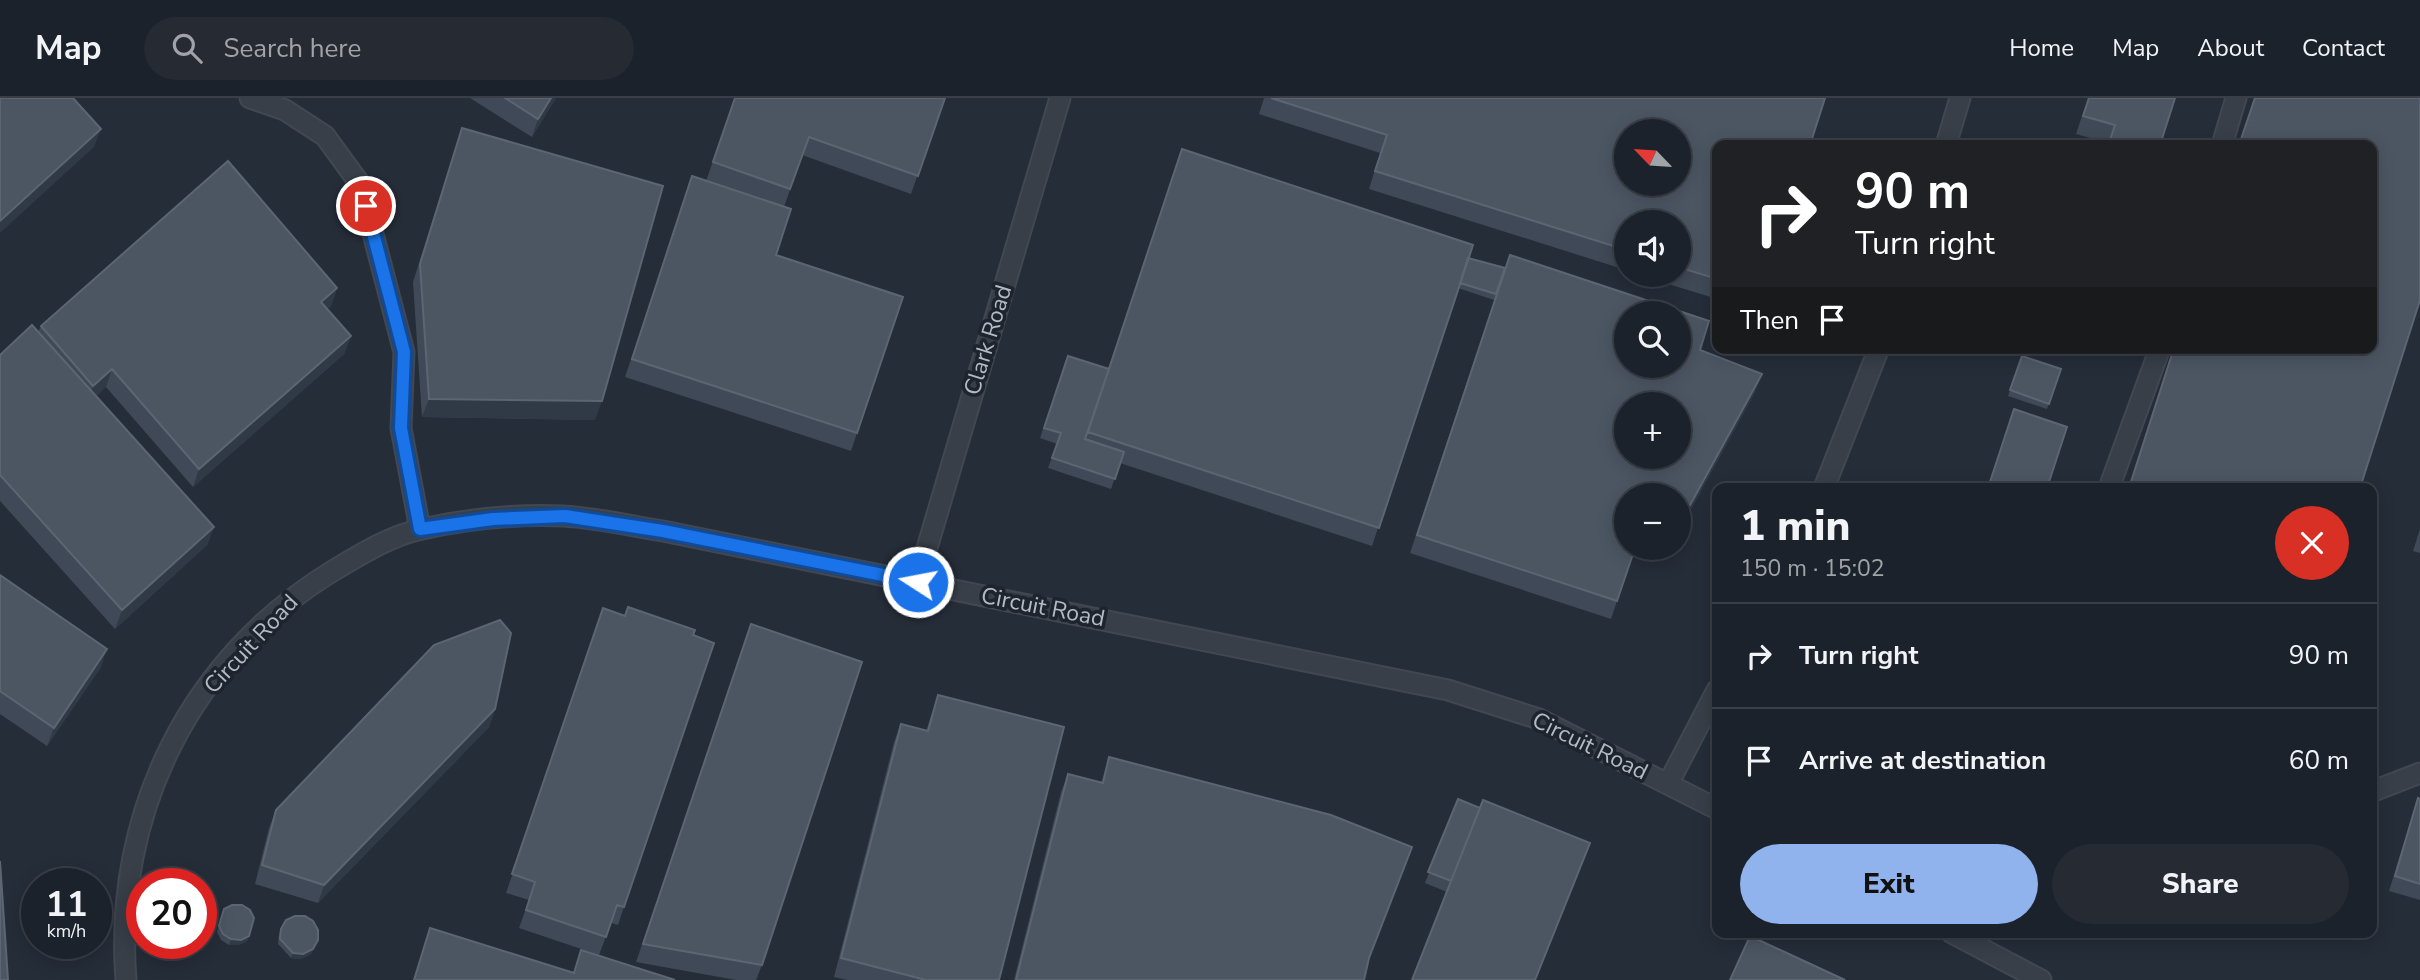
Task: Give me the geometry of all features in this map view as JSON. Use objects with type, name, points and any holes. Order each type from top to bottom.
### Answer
[{"type":"lane","points":[[250,98],[285,110],[325,136],[360,184],[404,352],[401,428],[420,529]]},
{"type":"lane","name":"Clark Road","points":[[918,582],[1060,98]]},
{"type":"lane","points":[[1947,140],[1960,98]]},
{"type":"lane","points":[[2223,140],[2236,98]]},
{"type":"lane","points":[[1826,483],[1877,354]]},
{"type":"lane","points":[[2111,483],[2158,354]]},
{"type":"lane","name":"Circuit Road","points":[[126,980],[122,932],[133,852],[152,787],[184,717],[239,649],[297,593],[374,546],[420,529],[493,519],[565,516],[663,531],[1448,690],[1539,719],[1712,806]]},
{"type":"lane","points":[[1668,783],[1712,699]]},
{"type":"lane","points":[[2377,790],[2420,774]]},
{"type":"lane","points":[[1961,938],[2041,980]]},
{"type":"building","points":[[0,98],[73,98],[101,129],[0,221]]},
{"type":"building","points":[[505,98],[551,98],[538,119]]},
{"type":"building","points":[[735,98],[945,98],[918,176],[809,137],[790,189],[713,162]]},
{"type":"building","points":[[1271,98],[1825,98],[1812,140],[1712,140],[1712,277],[1691,271],[1691,210],[1614,210],[1614,246],[1375,171],[1387,135]]},
{"type":"building","points":[[2089,98],[2175,98],[2162,140],[2110,140],[2115,125],[2083,116]]},
{"type":"building","points":[[2255,98],[2420,98],[2420,300],[2362,483],[2131,483],[2172,354],[2377,354],[2377,140],[2241,140]]},
{"type":"building","points":[[462,128],[663,186],[602,401],[429,399],[420,264]]},
{"type":"building","points":[[1182,149],[1473,245],[1379,528],[1088,432]]},
{"type":"building","points":[[228,161],[337,288],[321,302],[351,336],[199,469],[112,369],[93,386],[41,326]]},
{"type":"building","points":[[692,176],[791,209],[776,255],[903,297],[857,433],[632,359]]},
{"type":"building","points":[[1510,255],[1649,301],[1614,301],[1614,378],[1691,378],[1691,315],[1709,321],[1700,350],[1762,374],[1691,503],[1691,483],[1614,483],[1614,560],[1631,560],[1617,601],[1417,535]]},
{"type":"building","points":[[1468,258],[1505,268],[1496,294],[1460,283]]},
{"type":"building","points":[[32,325],[214,527],[122,610],[0,475],[0,355]]},
{"type":"building","points":[[1068,356],[1109,369],[1085,439],[1124,452],[1115,479],[1052,458],[1061,433],[1044,428]]},
{"type":"building","points":[[2022,356],[2061,369],[2049,404],[2010,390]]},
{"type":"building","points":[[2014,409],[2067,427],[2049,483],[1990,483]]},
{"type":"building","points":[[0,575],[107,649],[54,728],[0,691]]},
{"type":"building","points":[[628,607],[695,630],[693,635],[714,643],[624,907],[617,905],[606,937],[526,910],[535,882],[512,874],[603,608],[625,616]]},
{"type":"building","points":[[500,620],[511,633],[495,709],[324,885],[262,865],[276,810],[434,645]]},
{"type":"building","points":[[751,624],[862,662],[762,965],[643,944]]},
{"type":"building","points":[[938,695],[1064,727],[999,980],[926,980],[841,958],[901,724],[928,731]]},
{"type":"building","points":[[1109,757],[1331,815],[1412,847],[1369,958],[1364,980],[1016,980],[1068,774],[1103,783]]},
{"type":"building","points":[[2418,798],[2420,799],[2420,884],[2395,876]]},
{"type":"building","points":[[1458,799],[1480,808],[1451,881],[1428,872]]},
{"type":"building","points":[[1483,800],[1590,843],[1535,980],[1412,980]]},
{"type":"building","points":[[0,861],[8,980],[0,980]]},
{"type":"building","points":[[232,905],[242,905],[250,910],[254,918],[249,936],[241,940],[231,939],[223,934],[219,926],[224,909]]},
{"type":"building","points":[[305,916],[313,921],[318,930],[318,940],[313,949],[303,954],[293,953],[280,939],[286,920]]},
{"type":"building","points":[[430,928],[574,973],[581,950],[675,980],[414,980]]},
{"type":"building","points":[[1749,938],[1754,938],[1845,980],[1730,980]]},
{"type":"route","points":[[366,206],[404,352],[401,428],[420,529],[493,519],[565,516],[663,531],[918,582]]}]
